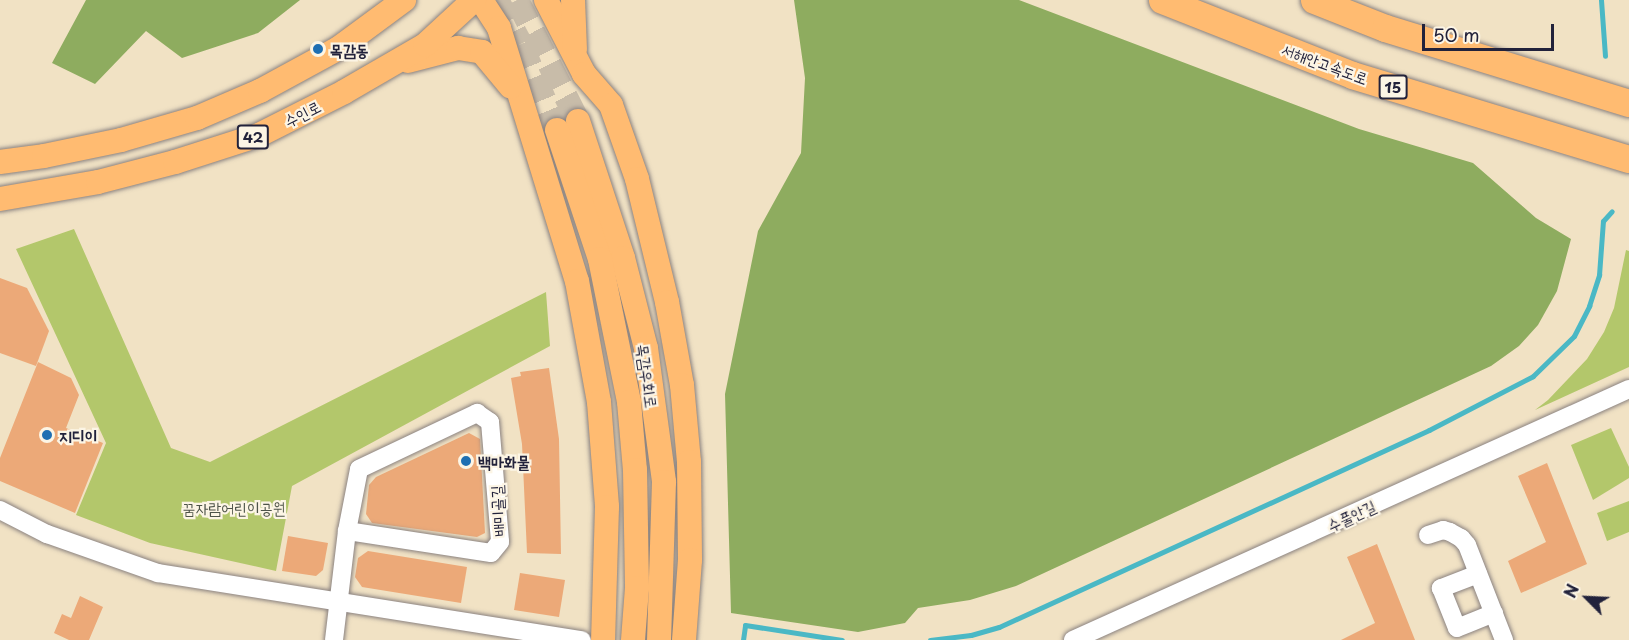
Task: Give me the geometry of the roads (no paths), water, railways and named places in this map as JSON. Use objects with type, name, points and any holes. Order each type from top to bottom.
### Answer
[{"type":"highway","name":"서해안고속도로","points":[[1162,0],[1352,75],[1629,159]]},
{"type":"highway","points":[[1314,0],[1385,28],[1629,103]]},
{"type":"main road","points":[[339,48],[377,0]]},
{"type":"main road","name":"42","points":[[0,162],[44,156],[121,140],[197,118],[260,91],[339,48],[404,0]]},
{"type":"main road","name":"수인로","points":[[0,199],[98,182],[175,162],[259,135],[424,45],[474,0]]},
{"type":"main road","points":[[481,0],[499,28],[517,94],[547,177],[577,281],[599,402],[607,507],[603,640]]},
{"type":"main road","points":[[546,0],[584,74],[611,105],[637,179],[667,302],[682,385],[689,462],[690,560],[684,640]]},
{"type":"main road","points":[[573,0],[575,55]]},
{"type":"main road","points":[[386,67],[458,48],[482,52],[517,94]]},
{"type":"main road","name":"목감우회로","points":[[633,640],[637,588],[636,482],[629,402],[600,259],[568,126],[622,258],[646,348],[664,482],[659,640]]},
{"type":"street","name":"수풀안길","points":[[1073,640],[1629,389]]},
{"type":"street","name":"배미골길","points":[[334,640],[347,531],[359,469],[477,413],[490,422],[500,542],[491,553],[347,531]]},
{"type":"street","points":[[0,510],[47,534],[158,573],[340,604],[582,640]]},
{"type":"street","points":[[1428,535],[1443,530],[1461,538],[1504,640]]},
{"type":"street","points":[[1478,574],[1442,588],[1457,628],[1494,613]]},
{"type":"waterway","points":[[1601,0],[1605,56]]},
{"type":"waterway","points":[[930,640],[971,635],[999,627],[1429,430],[1533,376],[1574,336],[1589,306],[1599,275],[1603,221],[1612,211]]},
{"type":"waterway","points":[[743,640],[745,625],[842,640]]},
{"type":"tunnel","points":[[497,0],[521,44],[557,130]]},
{"type":"tunnel","points":[[517,0],[578,121]]},
{"type":"place","name":"목감동","points":[[318,49]]},
{"type":"place","name":"지디이","points":[[47,435]]},
{"type":"place","name":"백마화물","points":[[466,461]]},
{"type":"park label","name":"꿈자람어린이공원","points":[[234,507]]}]
